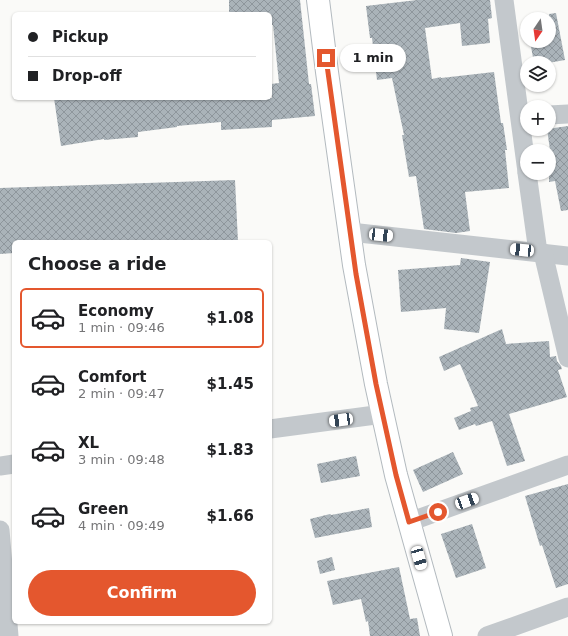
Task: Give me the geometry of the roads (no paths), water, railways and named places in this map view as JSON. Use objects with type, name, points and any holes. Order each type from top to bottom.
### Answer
[{"type":"main road","points":[[318,0],[356,274],[376,384],[396,475],[441,636]]},
{"type":"street","points":[[504,0],[520,100]]},
{"type":"street","points":[[556,115],[568,114]]},
{"type":"street","points":[[528,180],[540,252],[568,358]]},
{"type":"street","points":[[350,232],[568,256]]},
{"type":"street","points":[[272,429],[383,414]]},
{"type":"street","points":[[0,466],[12,464]]},
{"type":"street","points":[[409,522],[568,465]]},
{"type":"street","points":[[0,530],[9,636]]},
{"type":"street","points":[[487,636],[568,607]]}]
